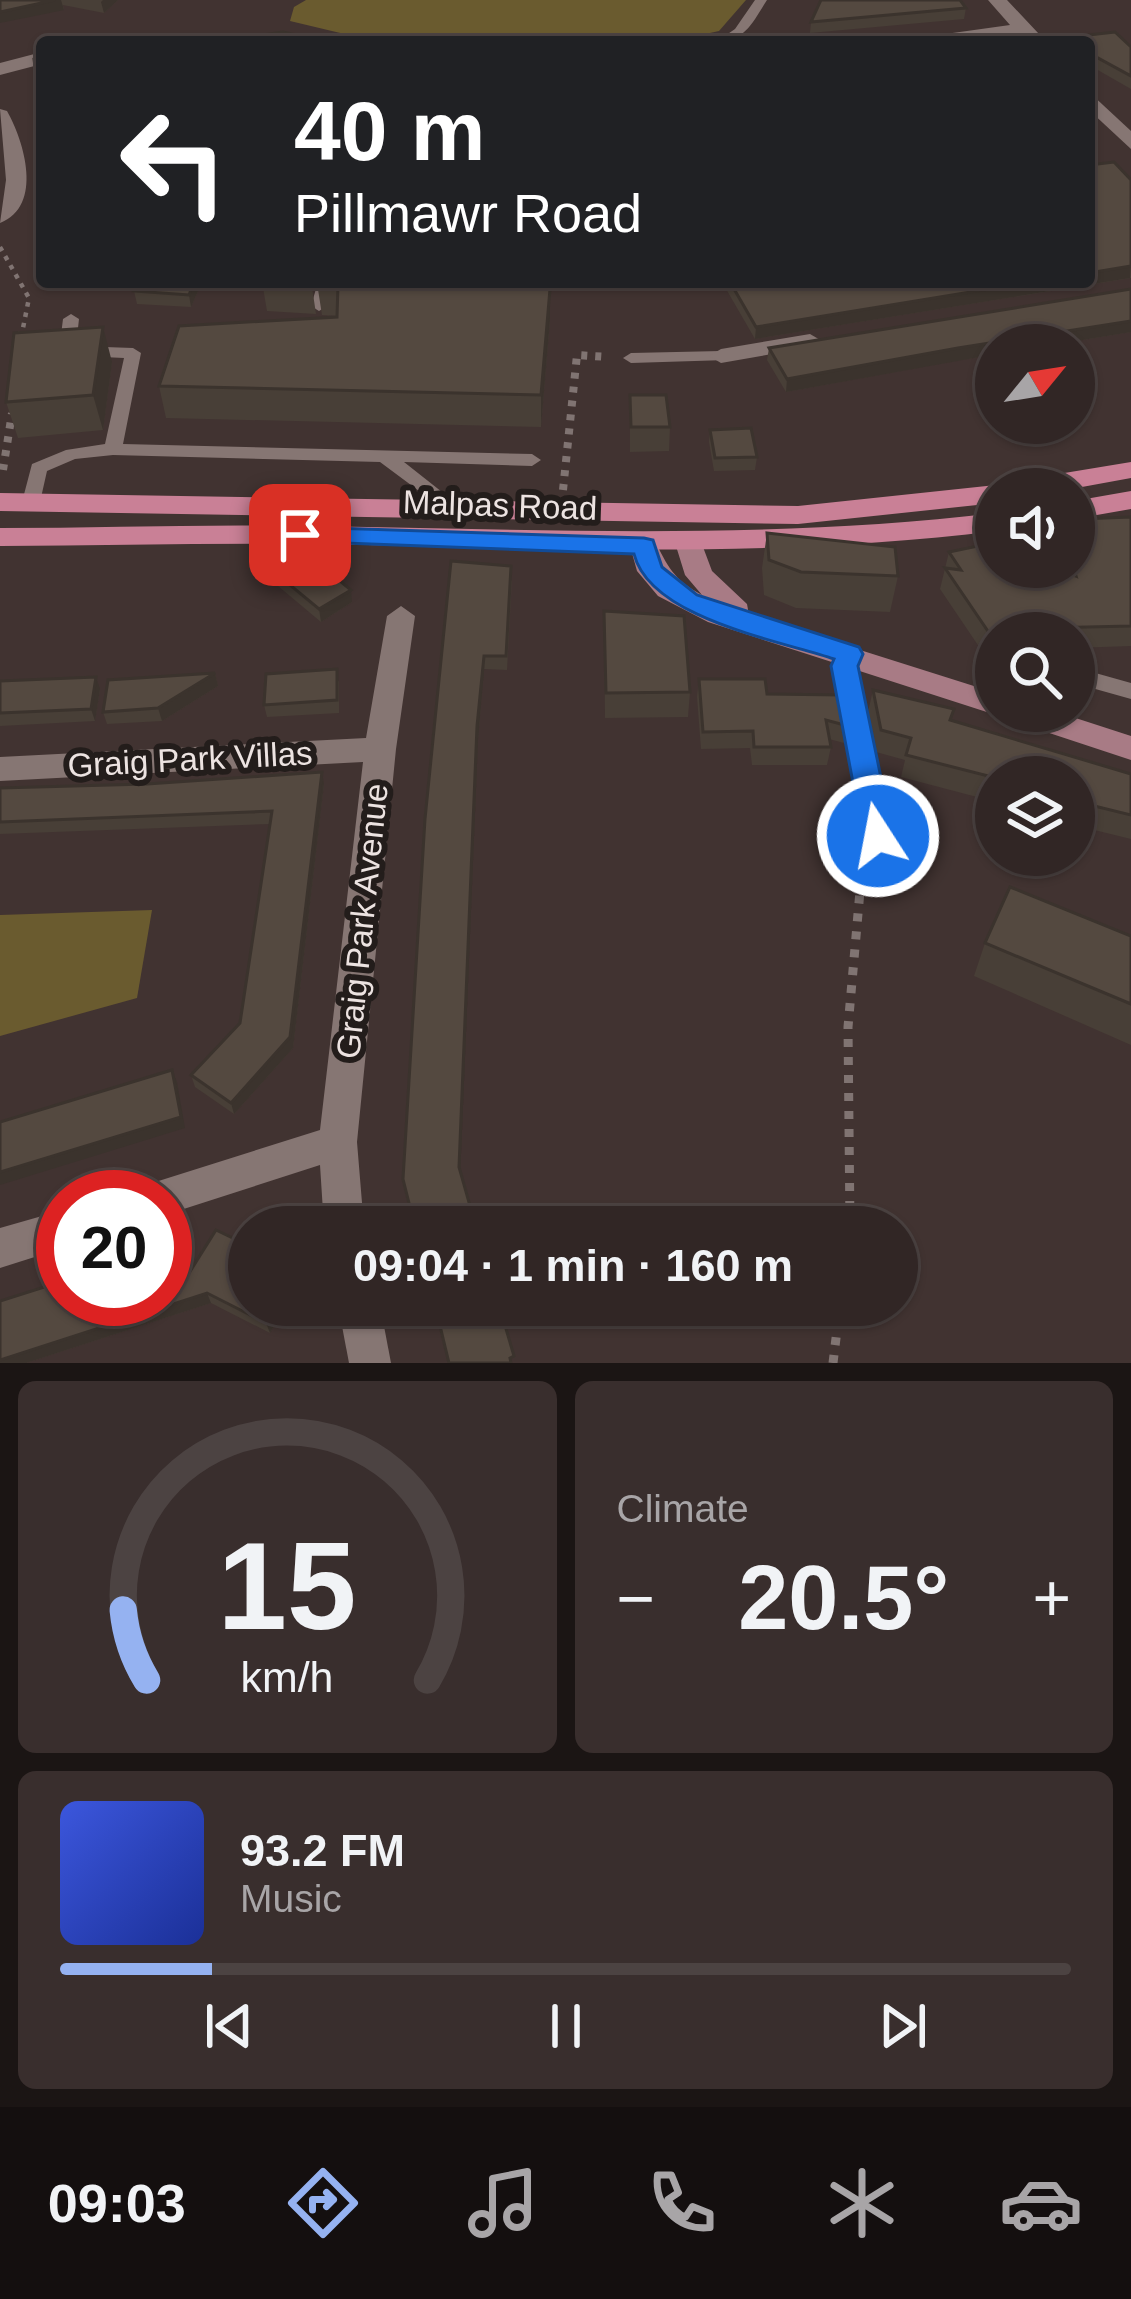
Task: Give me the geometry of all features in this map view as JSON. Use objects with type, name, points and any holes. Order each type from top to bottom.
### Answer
[{"type":"main road","points":[[1095,476],[1131,470]]},
{"type":"main road","name":"Malpas Road","points":[[0,502],[798,515],[975,496]]},
{"type":"main road","points":[[1095,506],[1131,500]]},
{"type":"main road","points":[[644,546],[668,515],[690,545]]},
{"type":"main road","name":"Malpas Road","points":[[0,537],[300,535],[644,546],[782,544],[975,524]]},
{"type":"street","points":[[997,0],[1030,36]]},
{"type":"street","points":[[0,69],[36,60]]},
{"type":"street","points":[[1095,104],[1131,143]]},
{"type":"street","points":[[0,115],[19,176],[15,201],[0,217]]},
{"type":"street","points":[[721,356],[836,337]]},
{"type":"street","points":[[690,545],[710,590],[769,629]]},
{"type":"street","points":[[644,546],[651,571],[668,589],[718,615],[975,697]]},
{"type":"street","name":"Graig Park Avenue","points":[[343,1206],[338,1142],[380,749],[401,616]]},
{"type":"street","points":[[1087,732],[1131,748]]},
{"type":"street","name":"Graig Park Villas","points":[[0,769],[380,749]]},
{"type":"street","points":[[192,1188],[338,1142]]},
{"type":"street","points":[[0,1249],[36,1237]]},
{"type":"street","points":[[363,1326],[370,1363]]},
{"type":"lane","points":[[733,36],[761,0]]},
{"type":"lane","points":[[319,306],[324,288]]},
{"type":"lane","points":[[71,319],[68,351],[133,353],[113,448]]},
{"type":"lane","points":[[631,358],[721,356]]},
{"type":"lane","points":[[31,502],[38,467],[72,454],[113,448],[532,460]]},
{"type":"lane","points":[[386,458],[454,511]]},
{"type":"lane","points":[[850,654],[844,666],[871,840]]},
{"type":"lane","points":[[1095,681],[1131,691]]},
{"type":"path","points":[[0,248],[29,298],[20,353]]},
{"type":"path","points":[[563,491],[577,355],[631,358]]},
{"type":"path","points":[[3,470],[13,407]]},
{"type":"path","points":[[850,1206],[848,1027],[871,840]]},
{"type":"path","points":[[833,1363],[837,1326]]},
{"type":"shaded area","points":[[306,0],[746,0],[719,31],[696,36],[353,36],[290,21],[294,7]]},
{"type":"shaded area","points":[[152,910],[137,998],[0,1036],[0,915]]},
{"type":"building","points":[[0,0],[55,0],[0,12]]},
{"type":"building","points":[[821,0],[960,0],[966,8],[811,22]]},
{"type":"building","points":[[1115,32],[1131,47],[1131,76],[1095,56],[1095,36],[1080,36]]},
{"type":"building","points":[[1114,162],[1131,180],[1131,266],[1095,272],[1095,164]]},
{"type":"building","points":[[136,288],[192,288],[189,295],[134,291]]},
{"type":"building","points":[[338,288],[550,289],[541,395],[159,386],[179,326],[337,317]]},
{"type":"building","points":[[733,288],[995,288],[756,327]]},
{"type":"building","points":[[1131,289],[1131,321],[1095,327],[975,324],[975,345],[787,379],[769,348]]},
{"type":"building","points":[[103,327],[93,395],[6,402],[14,333]]},
{"type":"building","points":[[630,395],[666,395],[670,427],[631,427]]},
{"type":"building","points":[[751,428],[757,457],[715,458],[710,430]]},
{"type":"building","points":[[1131,517],[1131,626],[1095,627],[1095,612],[975,612],[945,568],[961,570],[949,552],[975,547],[975,588],[1095,588],[1095,518]]},
{"type":"building","points":[[767,533],[895,547],[898,576],[801,572],[769,560]]},
{"type":"building","points":[[256,557],[312,558],[351,590],[319,609]]},
{"type":"building","points":[[451,561],[511,566],[506,656],[484,656],[477,726],[459,1167],[470,1206],[410,1206],[403,1179],[425,819]]},
{"type":"building","points":[[604,611],[684,616],[690,692],[606,693]]},
{"type":"building","points":[[337,669],[337,700],[264,705],[266,674]]},
{"type":"building","points":[[215,673],[158,708],[103,712],[108,680]]},
{"type":"building","points":[[96,677],[91,709],[0,713],[0,681]]},
{"type":"building","points":[[699,679],[765,679],[767,694],[842,695],[848,726],[826,720],[831,747],[754,747],[753,731],[703,732]]},
{"type":"building","points":[[873,690],[954,709],[950,720],[975,727],[975,732],[990,732],[1071,756],[975,756],[975,773],[906,755],[911,738],[881,730]]},
{"type":"building","points":[[1095,763],[1131,774],[1131,815],[1095,806]]},
{"type":"building","points":[[322,772],[290,1037],[231,1103],[191,1075],[240,1023],[272,811],[0,822],[0,788]]},
{"type":"building","points":[[1010,887],[1131,936],[1131,1004],[985,943]]},
{"type":"building","points":[[172,1070],[181,1117],[0,1172],[0,1122]]},
{"type":"building","points":[[216,1230],[228,1236],[228,1304],[207,1293],[192,1298],[192,1268]]},
{"type":"building","points":[[36,1290],[36,1326],[105,1326],[0,1360],[0,1301]]},
{"type":"building","points":[[440,1326],[505,1326],[514,1356],[511,1363],[449,1363]]},
{"type":"route","points":[[300,535],[644,546],[651,571],[688,601],[718,615],[850,654],[844,666],[878,836]]}]
